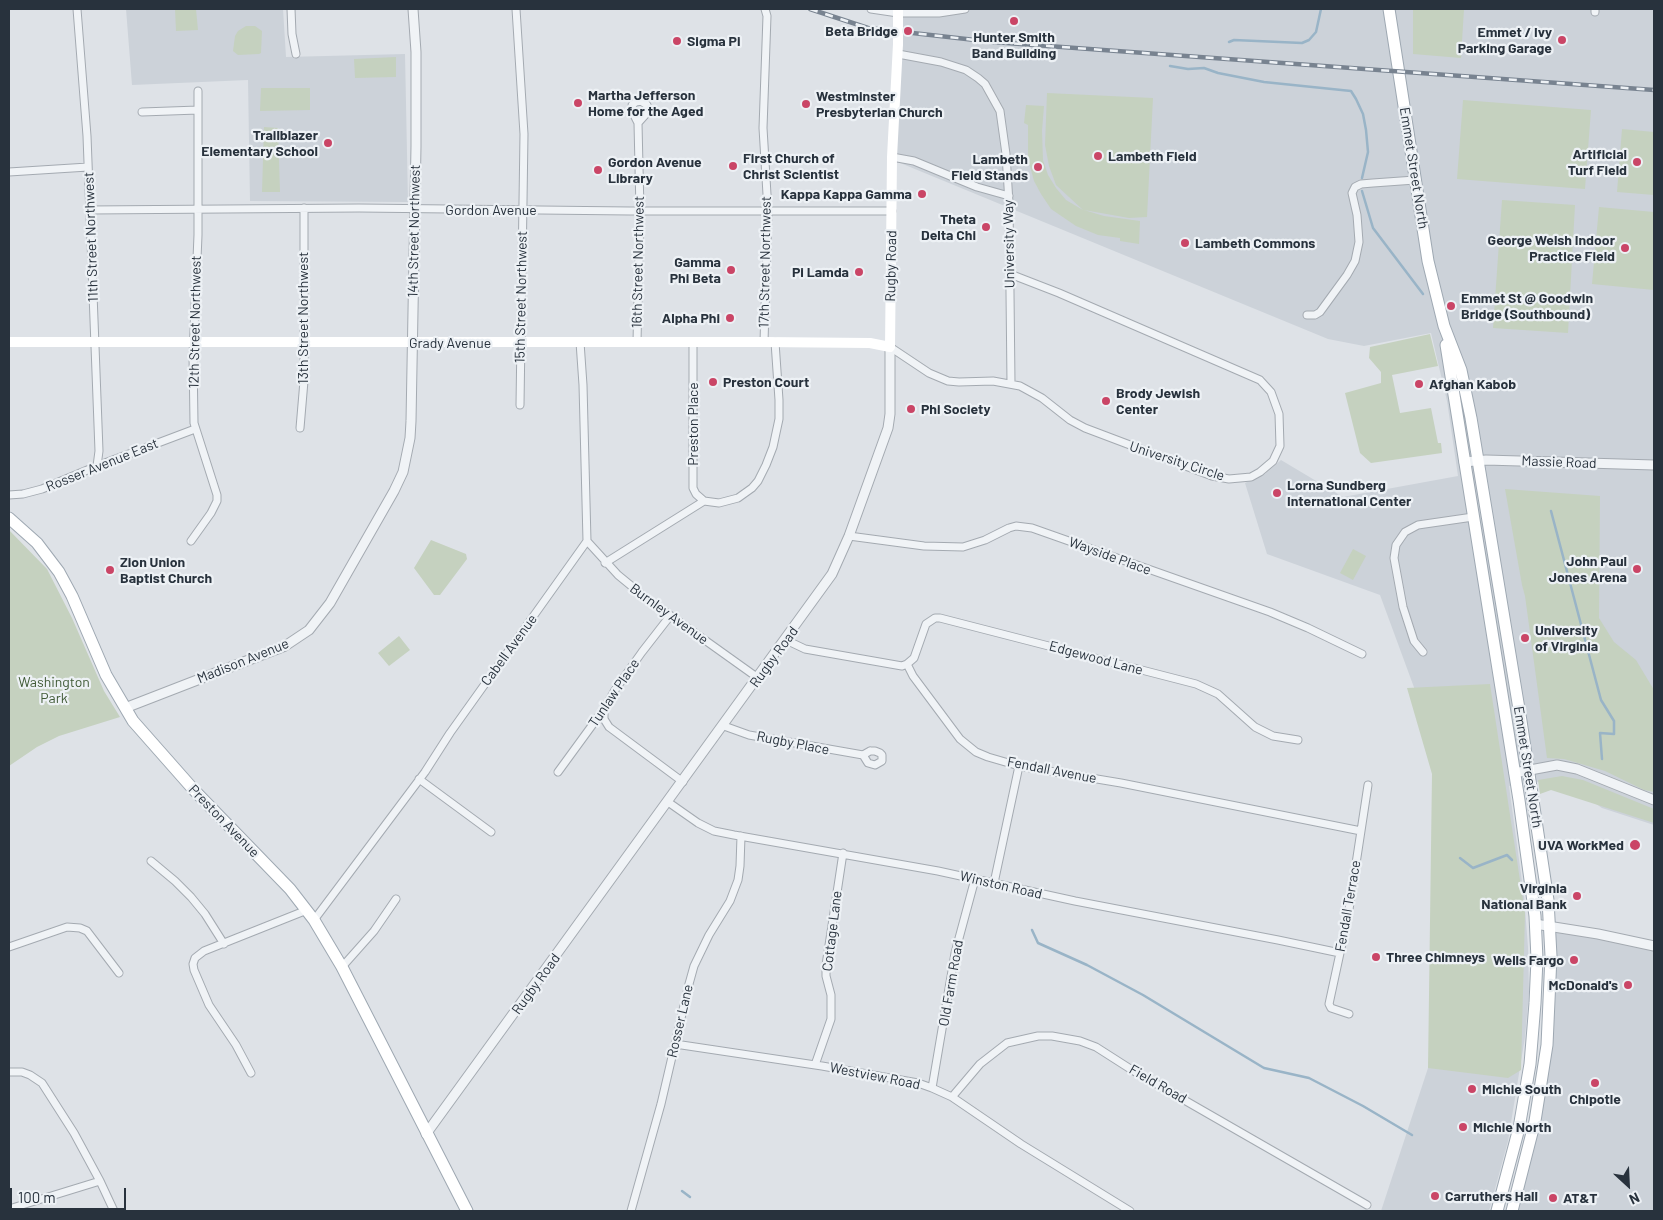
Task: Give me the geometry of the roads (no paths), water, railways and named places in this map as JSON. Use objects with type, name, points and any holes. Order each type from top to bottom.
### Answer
[{"type":"main road","name":"Emmet Street North","points":[[1389,9],[1428,261],[1444,326],[1460,370],[1478,460],[1540,844],[1550,926],[1550,1000],[1542,1083],[1535,1122],[1512,1211]]},
{"type":"main road","name":"Rugby Road","points":[[890,347],[892,157],[898,15]]},
{"type":"main road","name":"Emmet Street North","points":[[1444,326],[1450,374],[1530,875],[1535,924],[1535,1003],[1530,1064],[1519,1128],[1497,1211]]},
{"type":"main road","name":"Grady Avenue","points":[[9,342],[776,342],[870,343],[890,347]]},
{"type":"main road","name":"Preston Avenue","points":[[9,518],[37,543],[59,572],[72,596],[106,676],[134,721],[186,782],[290,889],[314,920],[342,967],[426,1134]]},
{"type":"main road","points":[[426,1134],[464,1211]]},
{"type":"street","name":"11th Street Northwest","points":[[77,9],[90,210],[99,451],[97,466]]},
{"type":"street","points":[[291,9],[292,34],[296,54]]},
{"type":"street","name":"14th Street Northwest","points":[[407,452],[410,438],[416,93],[413,9]]},
{"type":"street","name":"15th Street Northwest","points":[[516,9],[524,108],[520,405]]},
{"type":"street","name":"17th Street Northwest","points":[[764,342],[768,211],[763,129],[768,16],[765,9]]},
{"type":"street","points":[[871,9],[898,15],[939,14],[965,9]]},
{"type":"street","name":"University Way","points":[[898,49],[966,70],[985,84],[997,103],[1003,124],[1009,196],[1011,383]]},
{"type":"street","name":"12th Street Northwest","points":[[191,541],[217,501],[217,495],[194,423],[198,92]]},
{"type":"street","points":[[142,112],[198,110]]},
{"type":"street","name":"16th Street Northwest","points":[[637,342],[640,211],[638,123]]},
{"type":"street","points":[[892,157],[914,161],[977,187],[1009,196]]},
{"type":"street","points":[[9,172],[88,168]]},
{"type":"street","points":[[1307,315],[1315,315],[1320,312],[1347,276],[1355,260],[1359,242],[1357,215],[1352,193],[1355,187],[1367,184],[1415,180]]},
{"type":"street","name":"Gordon Avenue","points":[[90,210],[304,208],[892,211]]},
{"type":"street","name":"13th Street Northwest","points":[[300,428],[304,381],[304,208]]},
{"type":"street","name":"University Circle","points":[[890,347],[929,373],[948,381],[993,380],[1011,383],[1031,391],[1070,420],[1085,428],[1218,477],[1238,479],[1260,472],[1273,461],[1280,446],[1281,427],[1275,399],[1260,380],[1059,293],[1010,274]]},
{"type":"street","points":[[580,342],[583,385],[586,541]]},
{"type":"street","name":"Preston Place","points":[[694,342],[693,484],[696,494],[704,501]]},
{"type":"street","points":[[605,563],[704,501],[728,502],[746,494],[758,481],[773,447],[779,419],[776,342]]},
{"type":"street","name":"Rugby Road","points":[[426,1134],[724,726],[832,574],[849,536],[888,428],[890,414],[890,347]]},
{"type":"street","name":"Rosser Avenue East","points":[[9,495],[23,494],[42,489],[195,429]]},
{"type":"street","name":"Madison Avenue","points":[[125,708],[284,646],[308,630],[330,603],[394,490],[402,472],[407,452]]},
{"type":"street","name":"Massie Road","points":[[1464,462],[1478,460],[1654,465]]},
{"type":"street","points":[[1423,652],[1414,641],[1403,607],[1394,558],[1396,545],[1406,532],[1418,525],[1473,517]]},
{"type":"street","name":"Wayside Place","points":[[849,536],[924,546],[963,546],[985,540],[1008,528],[1016,526],[1032,528],[1270,612],[1362,654]]},
{"type":"street","name":"Burnley Avenue","points":[[586,541],[605,563],[641,594],[758,678]]},
{"type":"street","name":"Cabell Avenue","points":[[314,920],[420,779],[454,726],[586,541]]},
{"type":"street","name":"Tunlaw Place","points":[[558,772],[604,709],[642,652],[670,616]]},
{"type":"street","name":"Edgewood Lane","points":[[907,664],[914,658],[926,624],[935,618],[940,618],[1196,684],[1218,694],[1255,727],[1274,736],[1298,740]]},
{"type":"street","points":[[786,640],[806,649],[897,666],[907,664]]},
{"type":"street","name":"Fendall Avenue","points":[[907,664],[913,676],[960,739],[967,746],[988,758],[1019,766],[1139,786],[1361,831]]},
{"type":"street","points":[[604,709],[604,719],[609,727],[683,782]]},
{"type":"street","name":"Rugby Place","points":[[724,726],[749,735],[863,755]]},
{"type":"street","points":[[1514,773],[1557,765],[1577,769],[1654,800]]},
{"type":"street","points":[[994,883],[1019,766]]},
{"type":"street","points":[[420,779],[491,832]]},
{"type":"street","name":"Fendall Terrace","points":[[1349,1014],[1331,1008],[1329,1004],[1348,916],[1368,785]]},
{"type":"street","name":"Winston Road","points":[[668,802],[698,823],[714,830],[938,871],[1075,901],[1340,953]]},
{"type":"street","name":"Rosser Lane","points":[[631,1211],[661,1104],[694,966],[709,935],[734,893],[740,866],[741,836]]},
{"type":"street","name":"Cottage Lane","points":[[816,1065],[831,1019],[826,965],[843,854]]},
{"type":"street","points":[[151,861],[191,897],[205,914],[224,944]]},
{"type":"street","name":"Old Farm Road","points":[[932,1088],[955,953],[965,912],[976,879]]},
{"type":"street","points":[[342,967],[374,931],[396,899]]},
{"type":"street","points":[[251,1073],[240,1051],[214,1014],[194,970],[194,958],[204,951],[307,910]]},
{"type":"street","points":[[1535,924],[1654,946]]},
{"type":"street","points":[[10,946],[67,928],[80,928],[86,931],[120,972]]},
{"type":"street","name":"Field Road","points":[[952,1097],[980,1064],[1007,1043],[1038,1036],[1066,1037],[1096,1047],[1132,1070],[1367,1205]]},
{"type":"street","name":"Westview Road","points":[[675,1044],[816,1065],[918,1083],[932,1088],[952,1097],[1021,1144],[1130,1211]]},
{"type":"street","points":[[9,1072],[22,1072],[42,1083],[74,1133],[114,1211]]},
{"type":"street","points":[[9,1209],[100,1181]]},
{"type":"waterway","points":[[1229,42],[1234,40],[1302,43],[1309,40],[1316,32],[1321,9]]},
{"type":"waterway","points":[[1170,66],[1188,69],[1204,68],[1218,73],[1264,82],[1351,91],[1363,114],[1366,130],[1368,152],[1362,178]]},
{"type":"waterway","points":[[1362,191],[1373,228],[1423,294]]},
{"type":"waterway","points":[[1551,511],[1601,700],[1614,721],[1614,734],[1600,733],[1602,759]]},
{"type":"waterway","points":[[1460,858],[1473,868],[1507,855],[1512,860]]},
{"type":"waterway","points":[[1032,930],[1038,943],[1087,965],[1143,995],[1264,1068],[1309,1078],[1363,1106],[1412,1135]]},
{"type":"waterway","points":[[682,1191],[690,1197]]},
{"type":"railway","points":[[810,9],[868,28],[993,42],[1654,90]]},
{"type":"place","name":"Hunter Smith Band Building","points":[[1014,21]]},
{"type":"place","name":"Beta Bridge","points":[[908,31]]},
{"type":"place","name":"Emmet / Ivy Parking Garage","points":[[1562,40]]},
{"type":"place","name":"Sigma Pi","points":[[677,41]]},
{"type":"place","name":"Martha Jefferson Home for the Aged","points":[[578,103]]},
{"type":"place","name":"Westminster Presbyterian Church","points":[[806,104]]},
{"type":"place","name":"Trailblazer Elementary School","points":[[328,143]]},
{"type":"place","name":"Lambeth Field","points":[[1098,156]]},
{"type":"place","name":"Artificial Turf Field","points":[[1637,162]]},
{"type":"place","name":"First Church of Christ Scientist","points":[[733,166]]},
{"type":"place","name":"Lambeth Field Stands","points":[[1038,167]]},
{"type":"place","name":"Gordon Avenue Library","points":[[598,170]]},
{"type":"place","name":"Kappa Kappa Gamma","points":[[922,194]]},
{"type":"place","name":"Theta Delta Chi","points":[[986,227]]},
{"type":"place","name":"Lambeth Commons","points":[[1185,243]]},
{"type":"place","name":"George Welsh Indoor Practice Field","points":[[1625,248]]},
{"type":"place","name":"Gamma Phi Beta","points":[[731,270]]},
{"type":"place","name":"Pi Lamda","points":[[859,272]]},
{"type":"place","name":"Emmet St @ Goodwin Bridge (Southbound)","points":[[1451,306]]},
{"type":"place","name":"Alpha Phi","points":[[730,318]]},
{"type":"place","name":"Preston Court","points":[[713,382]]},
{"type":"place","name":"Afghan Kabob","points":[[1419,384]]},
{"type":"place","name":"Brody Jewish Center","points":[[1106,401]]},
{"type":"place","name":"Phi Society","points":[[911,409]]},
{"type":"place","name":"Lorna Sundberg International Center","points":[[1277,493]]},
{"type":"place","name":"John Paul Jones Arena","points":[[1637,569]]},
{"type":"place","name":"Zion Union Baptist Church","points":[[110,570]]},
{"type":"place","name":"University of Virginia","points":[[1525,638]]},
{"type":"place","name":"UVA WorkMed","points":[[1635,845]]},
{"type":"place","name":"Virginia National Bank","points":[[1577,896]]},
{"type":"place","name":"Three Chimneys","points":[[1376,957]]},
{"type":"place","name":"Wells Fargo","points":[[1574,960]]},
{"type":"place","name":"McDonald's","points":[[1628,985]]},
{"type":"place","name":"Chipotle","points":[[1595,1083]]},
{"type":"place","name":"Michie South","points":[[1472,1089]]},
{"type":"place","name":"Michie North","points":[[1463,1127]]},
{"type":"place","name":"Carruthers Hall","points":[[1435,1196]]},
{"type":"place","name":"AT&T","points":[[1553,1198]]},
{"type":"park label","name":"Washington Park","points":[[54,690]]}]
